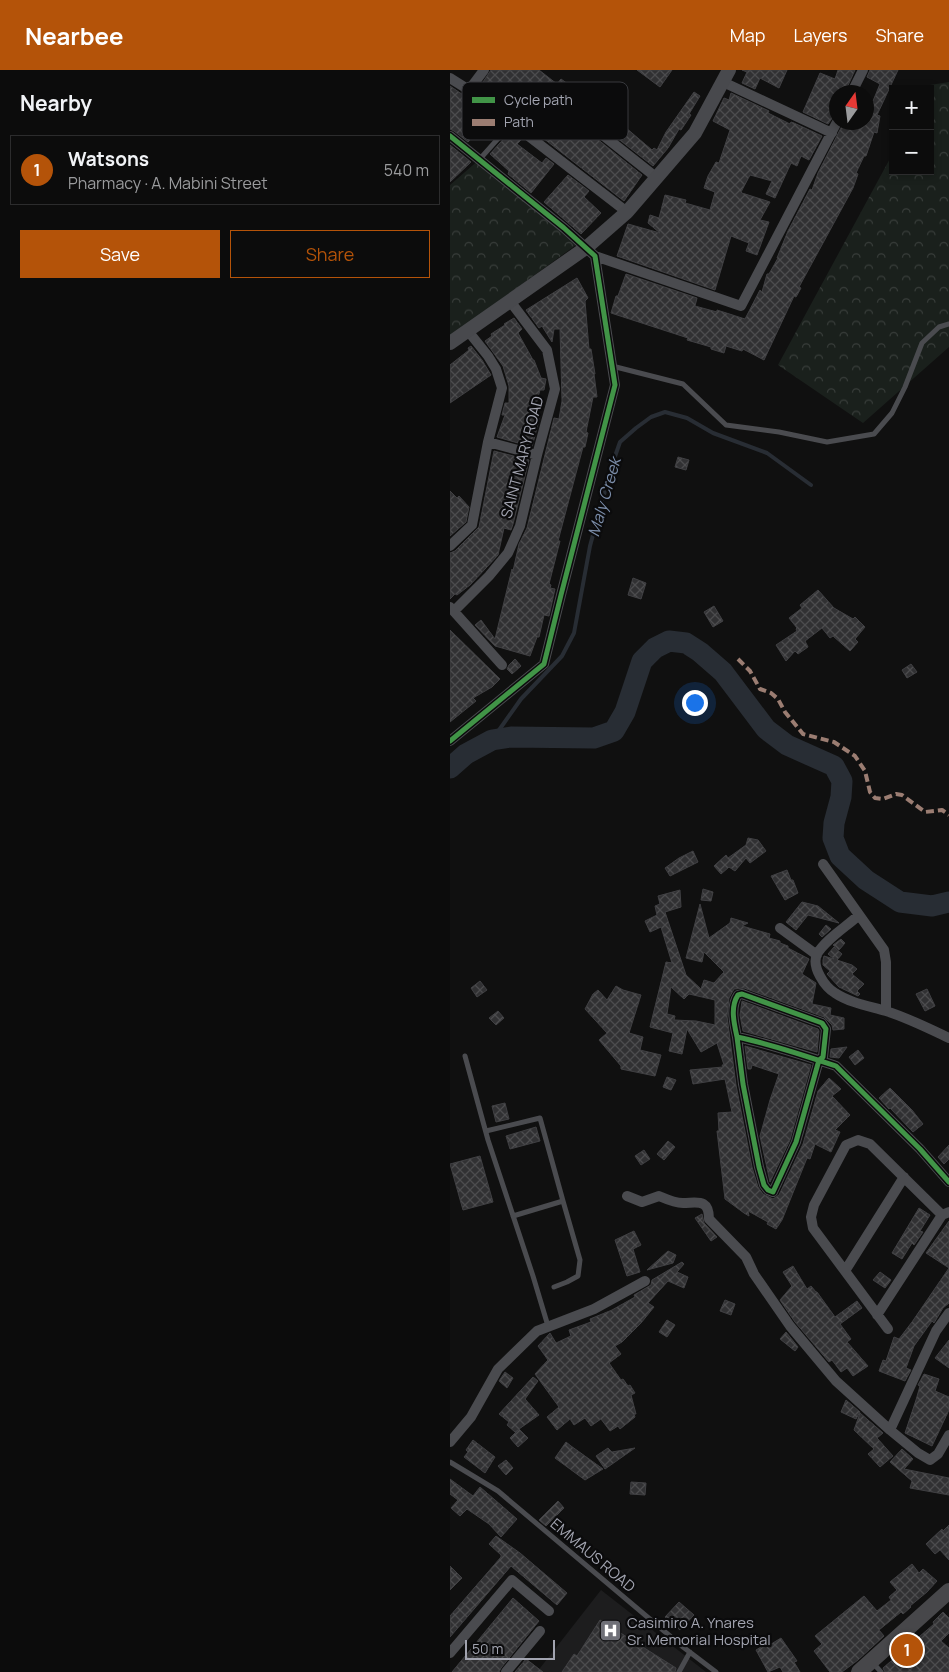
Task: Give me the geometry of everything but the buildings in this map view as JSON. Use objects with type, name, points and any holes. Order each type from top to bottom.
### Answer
[{"type":"main road","points":[[870,1668],[949,1591]]},
{"type":"street","points":[[475,82],[484,70]]},
{"type":"street","points":[[856,85],[863,70]]},
{"type":"street","points":[[450,342],[510,301],[591,252],[696,133],[726,76],[832,133]]},
{"type":"street","points":[[450,78],[462,86]]},
{"type":"street","points":[[450,136],[591,252],[740,306],[833,130]]},
{"type":"street","points":[[534,140],[627,212]]},
{"type":"street","points":[[609,140],[657,178]]},
{"type":"street","points":[[450,741],[544,664],[616,385],[591,252]]},
{"type":"street","name":"SAINT MARY ROAD","points":[[452,609],[489,576],[508,553],[520,526],[555,389],[554,376],[547,350],[510,301]]},
{"type":"street","points":[[450,546],[472,525],[488,442],[502,388],[496,369],[468,331]]},
{"type":"street","points":[[488,442],[537,455]]},
{"type":"street","points":[[452,609],[502,665]]},
{"type":"street","points":[[823,864],[884,950],[886,962],[886,1011]]},
{"type":"street","points":[[859,915],[833,937],[817,955],[816,959],[822,980],[836,994],[919,1023],[949,1038]]},
{"type":"street","points":[[780,928],[817,955]]},
{"type":"street","points":[[742,994],[822,1023],[826,1029],[823,1057],[819,1060],[796,1142],[773,1192],[764,1186],[759,1167],[743,1084],[737,1037],[733,1015],[734,1006],[738,995],[742,994]]},
{"type":"street","points":[[737,1037],[765,1043],[836,1066],[920,1149],[949,1182]]},
{"type":"street","points":[[877,1315],[945,1213],[870,1144],[858,1140],[846,1145],[814,1205],[810,1217],[813,1228],[845,1272],[877,1315],[888,1329]]},
{"type":"street","points":[[845,1272],[904,1177]]},
{"type":"street","points":[[627,1196],[642,1202],[659,1196],[672,1202],[698,1202],[706,1206],[710,1219],[746,1256],[754,1274],[790,1326],[836,1381],[890,1430],[918,1453],[930,1460],[938,1454],[949,1435]]},
{"type":"street","points":[[450,1442],[471,1417],[498,1369],[537,1331],[594,1309],[645,1281]]},
{"type":"street","points":[[890,1430],[936,1332],[949,1313]]},
{"type":"street","points":[[450,1653],[512,1580],[549,1611]]},
{"type":"street","points":[[506,1672],[540,1632]]},
{"type":"lane","points":[[479,161],[497,140]]},
{"type":"lane","points":[[612,366],[683,384],[726,425],[779,432],[827,442],[874,434],[892,413],[922,343],[939,327],[949,324]]},
{"type":"lane","points":[[465,1056],[486,1131],[548,1326]]},
{"type":"lane","points":[[486,1131],[540,1118],[580,1260],[578,1276],[554,1287]]},
{"type":"lane","points":[[513,1216],[563,1201]]},
{"type":"lane","name":"EMMAUS ROAD","points":[[450,1462],[498,1491],[716,1672]]},
{"type":"lane","points":[[679,1672],[690,1652]]},
{"type":"shaded area","name":"Casimiro A. Ynares Sr. Memorial Hospital","points":[[601,1590],[706,1672],[537,1672]]},
{"type":"green space","points":[[949,82],[949,347],[863,423],[778,365],[889,160],[889,175],[934,175],[934,85],[930,85]]},
{"type":"green space","points":[[480,159],[583,240],[450,336],[450,185]]},
{"type":"waterway","name":"Maly Creek","points":[[492,740],[521,699],[562,656],[574,633],[590,546],[612,465],[620,442],[636,428],[651,417],[665,412],[687,418],[713,433],[767,453],[811,485]]},
{"type":"waterway","points":[[450,768],[466,754],[492,740],[511,737],[594,738],[614,731],[625,712],[642,661],[655,648],[669,641],[686,643],[700,652],[723,672],[766,729],[787,745],[834,766],[842,781],[841,797],[834,823],[833,838],[840,856],[866,880],[900,902],[932,906],[949,902]]},
{"type":"marked path","points":[[738,659],[750,671],[760,689],[771,693],[778,699],[785,712],[803,734],[834,742],[855,756],[865,771],[870,792],[875,798],[883,799],[896,794],[902,795],[925,812],[942,810],[949,815]]},
{"type":"cycle path","points":[[450,136],[564,228],[595,256],[615,385],[544,664],[450,741]]},
{"type":"cycle path","points":[[737,1037],[733,1010],[738,995],[742,994],[822,1023],[826,1029],[823,1057],[819,1060],[796,1142],[773,1192],[768,1190],[764,1185],[759,1167],[743,1084],[737,1037],[775,1046],[811,1058],[824,1062],[836,1066],[920,1149],[949,1182]]},
{"type":"place","name":"Casimiro A. Ynares Sr. Memorial Hospital","points":[[611,1631]]},
{"type":"place","name":"Watsons","points":[[907,1650]]}]
